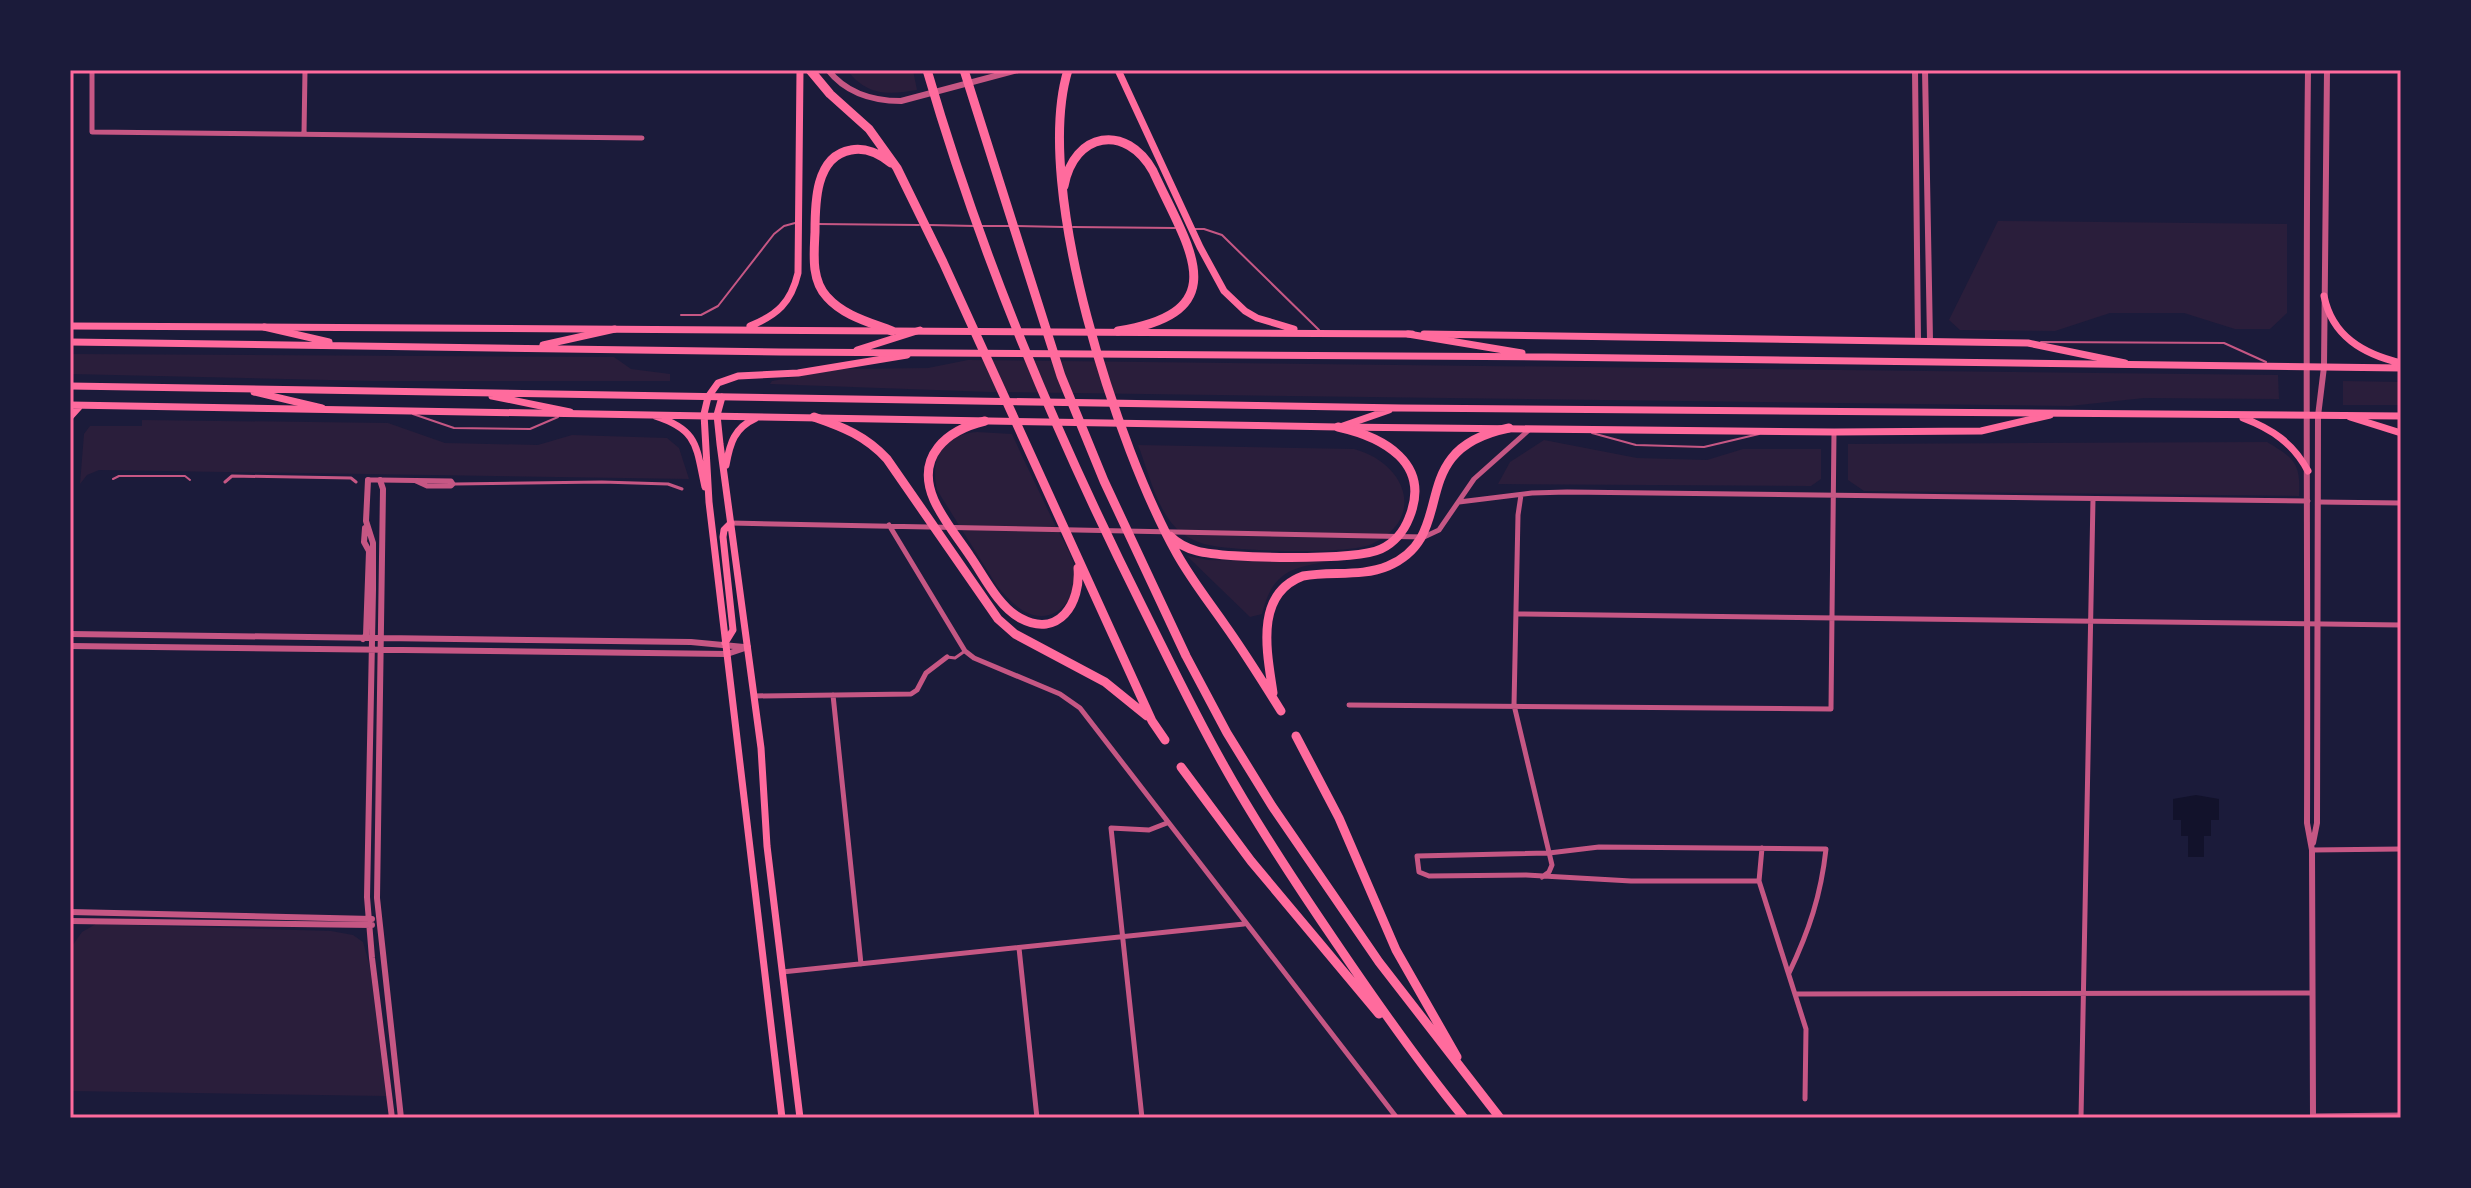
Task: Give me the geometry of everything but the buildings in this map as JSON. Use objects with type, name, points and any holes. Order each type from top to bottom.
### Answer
[{"type":"highway","points":[[810,70],[830,94],[869,129],[897,168],[1152,721],[1165,740]]},
{"type":"highway","points":[[927,70],[954,162],[1034,378],[1118,559],[1223,764],[1265,835],[1427,1072]]},
{"type":"highway","points":[[964,70],[1061,376],[1140,559],[1227,733],[1272,806],[1379,962],[1500,1118]]},
{"type":"highway","points":[[1068,70],[1058,137],[1064,202],[1082,288],[1128,445],[1161,524],[1179,557],[1281,711]]},
{"type":"highway","points":[[1064,202],[1066,176],[1074,158],[1093,142],[1112,140],[1131,146],[1146,159],[1172,214],[1194,267],[1193,289],[1180,310],[1160,322],[1118,331]]},
{"type":"highway","points":[[892,331],[851,316],[825,296],[818,284],[814,258],[815,207],[822,175],[835,155],[857,149],[883,157],[897,168]]},
{"type":"highway","points":[[814,417],[854,431],[872,442],[887,459],[990,609],[1007,627],[1105,682],[1152,721]]},
{"type":"highway","points":[[985,421],[954,432],[936,449],[930,479],[938,508],[967,552],[1010,611],[1026,621],[1037,623],[1048,623],[1059,618],[1073,606],[1078,588],[1078,561]]},
{"type":"highway","points":[[1161,524],[1176,542],[1198,552],[1356,556],[1381,549],[1392,542],[1407,523],[1415,497],[1413,476],[1394,450],[1373,438],[1338,427]]},
{"type":"highway","points":[[1274,700],[1267,635],[1270,610],[1279,591],[1303,576],[1369,571],[1391,565],[1403,557],[1419,540],[1428,522],[1443,469],[1459,448],[1482,434],[1509,428]]},
{"type":"highway","points":[[1296,736],[1339,818],[1396,950],[1480,1094]]},
{"type":"highway","points":[[1181,767],[1251,861],[1464,1118]]},
{"type":"main road","points":[[744,329],[777,313],[786,304],[796,283],[800,256],[800,70]]},
{"type":"main road","points":[[1118,70],[1224,291],[1245,311],[1269,323],[1312,333]]},
{"type":"main road","points":[[2324,296],[2333,322],[2345,337],[2401,366]]},
{"type":"main road","points":[[70,326],[1118,331],[1930,340],[2028,343],[2139,366]]},
{"type":"main road","points":[[264,327],[347,346]]},
{"type":"main road","points":[[533,348],[615,329]]},
{"type":"main road","points":[[843,353],[920,330]]},
{"type":"main road","points":[[1408,334],[1548,357]]},
{"type":"main road","points":[[70,342],[843,353],[2401,366]]},
{"type":"main road","points":[[782,1118],[709,502],[704,414],[708,397],[718,383],[738,376],[798,373],[917,353]]},
{"type":"main road","points":[[70,386],[1402,408],[2401,416]]},
{"type":"main road","points":[[240,389],[322,408]]},
{"type":"main road","points":[[474,392],[570,412]]},
{"type":"main road","points":[[722,397],[717,415],[761,748],[767,846],[800,1118]]},
{"type":"main road","points":[[70,405],[1769,432],[1981,431],[2053,414]]},
{"type":"main road","points":[[70,417],[82,405]]},
{"type":"main road","points":[[1338,427],[1402,408]]},
{"type":"main road","points":[[645,413],[672,422],[693,439],[697,445],[709,502]]},
{"type":"main road","points":[[724,471],[732,438],[751,420],[764,416]]},
{"type":"main road","points":[[2237,416],[2268,429],[2289,443],[2308,471]]},
{"type":"main road","points":[[2348,416],[2401,433]]},
{"type":"main road","points":[[725,643],[733,630],[723,537],[724,530],[731,523]]},
{"type":"street","points":[[92,70],[92,132],[642,138]]},
{"type":"street","points":[[304,134],[305,70]]},
{"type":"street","points":[[828,70],[855,92],[886,101],[901,101],[1009,75],[1018,70]]},
{"type":"street","points":[[1915,70],[1918,340]]},
{"type":"street","points":[[1925,70],[1930,340]]},
{"type":"street","points":[[2308,70],[2307,823],[2312,850],[2312,1117],[2401,1115]]},
{"type":"street","points":[[2312,850],[2317,823],[2318,416],[2324,367],[2327,70]]},
{"type":"street","points":[[731,523],[1424,537],[1439,530],[1474,479],[1530,429]]},
{"type":"street","points":[[1349,705],[1831,709],[1834,432]]},
{"type":"street","points":[[225,482],[232,476],[351,478],[356,482]]},
{"type":"street","points":[[361,639],[366,635],[369,551],[364,542],[368,480],[451,481],[453,484],[427,486],[416,481]]},
{"type":"street","points":[[383,480],[377,898],[401,1118]]},
{"type":"street","points":[[455,484],[614,482],[668,484],[682,489]]},
{"type":"street","points":[[366,489],[369,484],[375,483],[383,489]]},
{"type":"street","points":[[1459,502],[1580,492],[2308,501]]},
{"type":"street","points":[[1521,495],[1514,705],[1552,865],[1542,877]]},
{"type":"street","points":[[2081,1118],[2093,499]]},
{"type":"street","points":[[2318,502],[2401,503]]},
{"type":"street","points":[[366,521],[373,543],[369,927],[392,1118]]},
{"type":"street","points":[[888,525],[965,651],[974,658],[1074,702],[1085,714],[1397,1118]]},
{"type":"street","points":[[1516,614],[2401,625]]},
{"type":"street","points":[[70,634],[725,643],[748,647]]},
{"type":"street","points":[[552,651],[553,640]]},
{"type":"street","points":[[581,641],[587,652]]},
{"type":"street","points":[[587,652],[592,641]]},
{"type":"street","points":[[70,646],[727,654],[748,647]]},
{"type":"street","points":[[754,696],[911,694],[917,690],[926,673],[947,657],[955,658],[965,651]]},
{"type":"street","points":[[833,695],[861,964]]},
{"type":"street","points":[[1142,1118],[1111,828],[1149,830],[1167,823]]},
{"type":"street","points":[[1759,881],[1631,881],[1526,875],[1429,876],[1419,872],[1417,856],[1549,853],[1599,847],[1826,849],[1822,881],[1808,933],[1789,973]]},
{"type":"street","points":[[1762,848],[1759,881],[1806,1029],[1805,1099]]},
{"type":"street","points":[[2312,850],[2401,849]]},
{"type":"street","points":[[70,912],[369,918],[379,922]]},
{"type":"street","points":[[70,921],[369,927],[379,922]]},
{"type":"street","points":[[782,972],[1245,924]]},
{"type":"street","points":[[1019,948],[1037,1118]]},
{"type":"street","points":[[1795,994],[2312,993]]},
{"type":"lane","points":[[1915,96],[1926,98]]},
{"type":"lane","points":[[1917,206],[1928,205]]},
{"type":"lane","points":[[681,315],[701,315],[718,306],[769,239],[789,224],[1204,229],[1222,235],[1322,333]]},
{"type":"lane","points":[[2028,343],[2224,343],[2274,366]]},
{"type":"lane","points":[[401,409],[454,428],[530,429],[570,412]]},
{"type":"lane","points":[[1580,429],[1636,445],[1690,447],[1704,447],[1769,432]]},
{"type":"lane","points":[[113,479],[119,476],[185,476],[190,480]]},
{"type":"shaded area","points":[[847,70],[913,70],[917,90],[879,92],[862,85]]},
{"type":"shaded area","points":[[1998,221],[2287,224],[2287,313],[2270,329],[2235,329],[2184,313],[2110,313],[2055,331],[1960,330],[1949,320]]},
{"type":"shaded area","points":[[70,354],[614,357],[631,369],[670,374],[670,381],[371,381],[70,374]]},
{"type":"shaded area","points":[[968,360],[2278,375],[2279,399],[2144,398],[2070,406],[990,392],[770,384],[772,381],[840,369],[928,368]]},
{"type":"shaded area","points":[[2343,381],[2401,382],[2401,405],[2343,405]]},
{"type":"shaded area","points":[[142,420],[388,423],[445,443],[538,445],[572,435],[667,438],[679,448],[689,479],[99,470],[87,475],[80,484],[84,434],[90,426],[142,426]]},
{"type":"shaded area","points":[[977,432],[1012,434],[1074,565],[1075,580],[1071,595],[1062,608],[1049,615],[1026,612],[997,586],[937,490],[935,467],[941,450],[955,438]]},
{"type":"shaded area","points":[[1544,440],[1637,458],[1707,460],[1743,449],[1821,449],[1821,479],[1811,486],[1498,484],[1510,462]]},
{"type":"shaded area","points":[[2267,442],[2294,463],[2299,476],[2299,496],[1864,491],[1848,480],[1848,444]]},
{"type":"shaded area","points":[[1138,445],[1354,449],[1372,456],[1397,478],[1403,492],[1404,506],[1400,520],[1389,533],[1372,544],[1359,547],[1295,551],[1209,545],[1184,535],[1169,520],[1158,500]]},
{"type":"shaded area","points":[[1187,556],[1209,560],[1326,562],[1301,567],[1283,576],[1271,590],[1262,614],[1250,617]]},
{"type":"shaded area","points":[[2196,795],[2219,799],[2219,820],[2211,820],[2211,836],[2204,836],[2204,857],[2188,857],[2188,836],[2181,836],[2181,820],[2173,820],[2173,799]]},
{"type":"shaded area","points":[[96,924],[331,931],[353,935],[363,942],[370,967],[386,1096],[70,1091],[70,949],[82,932]]}]
